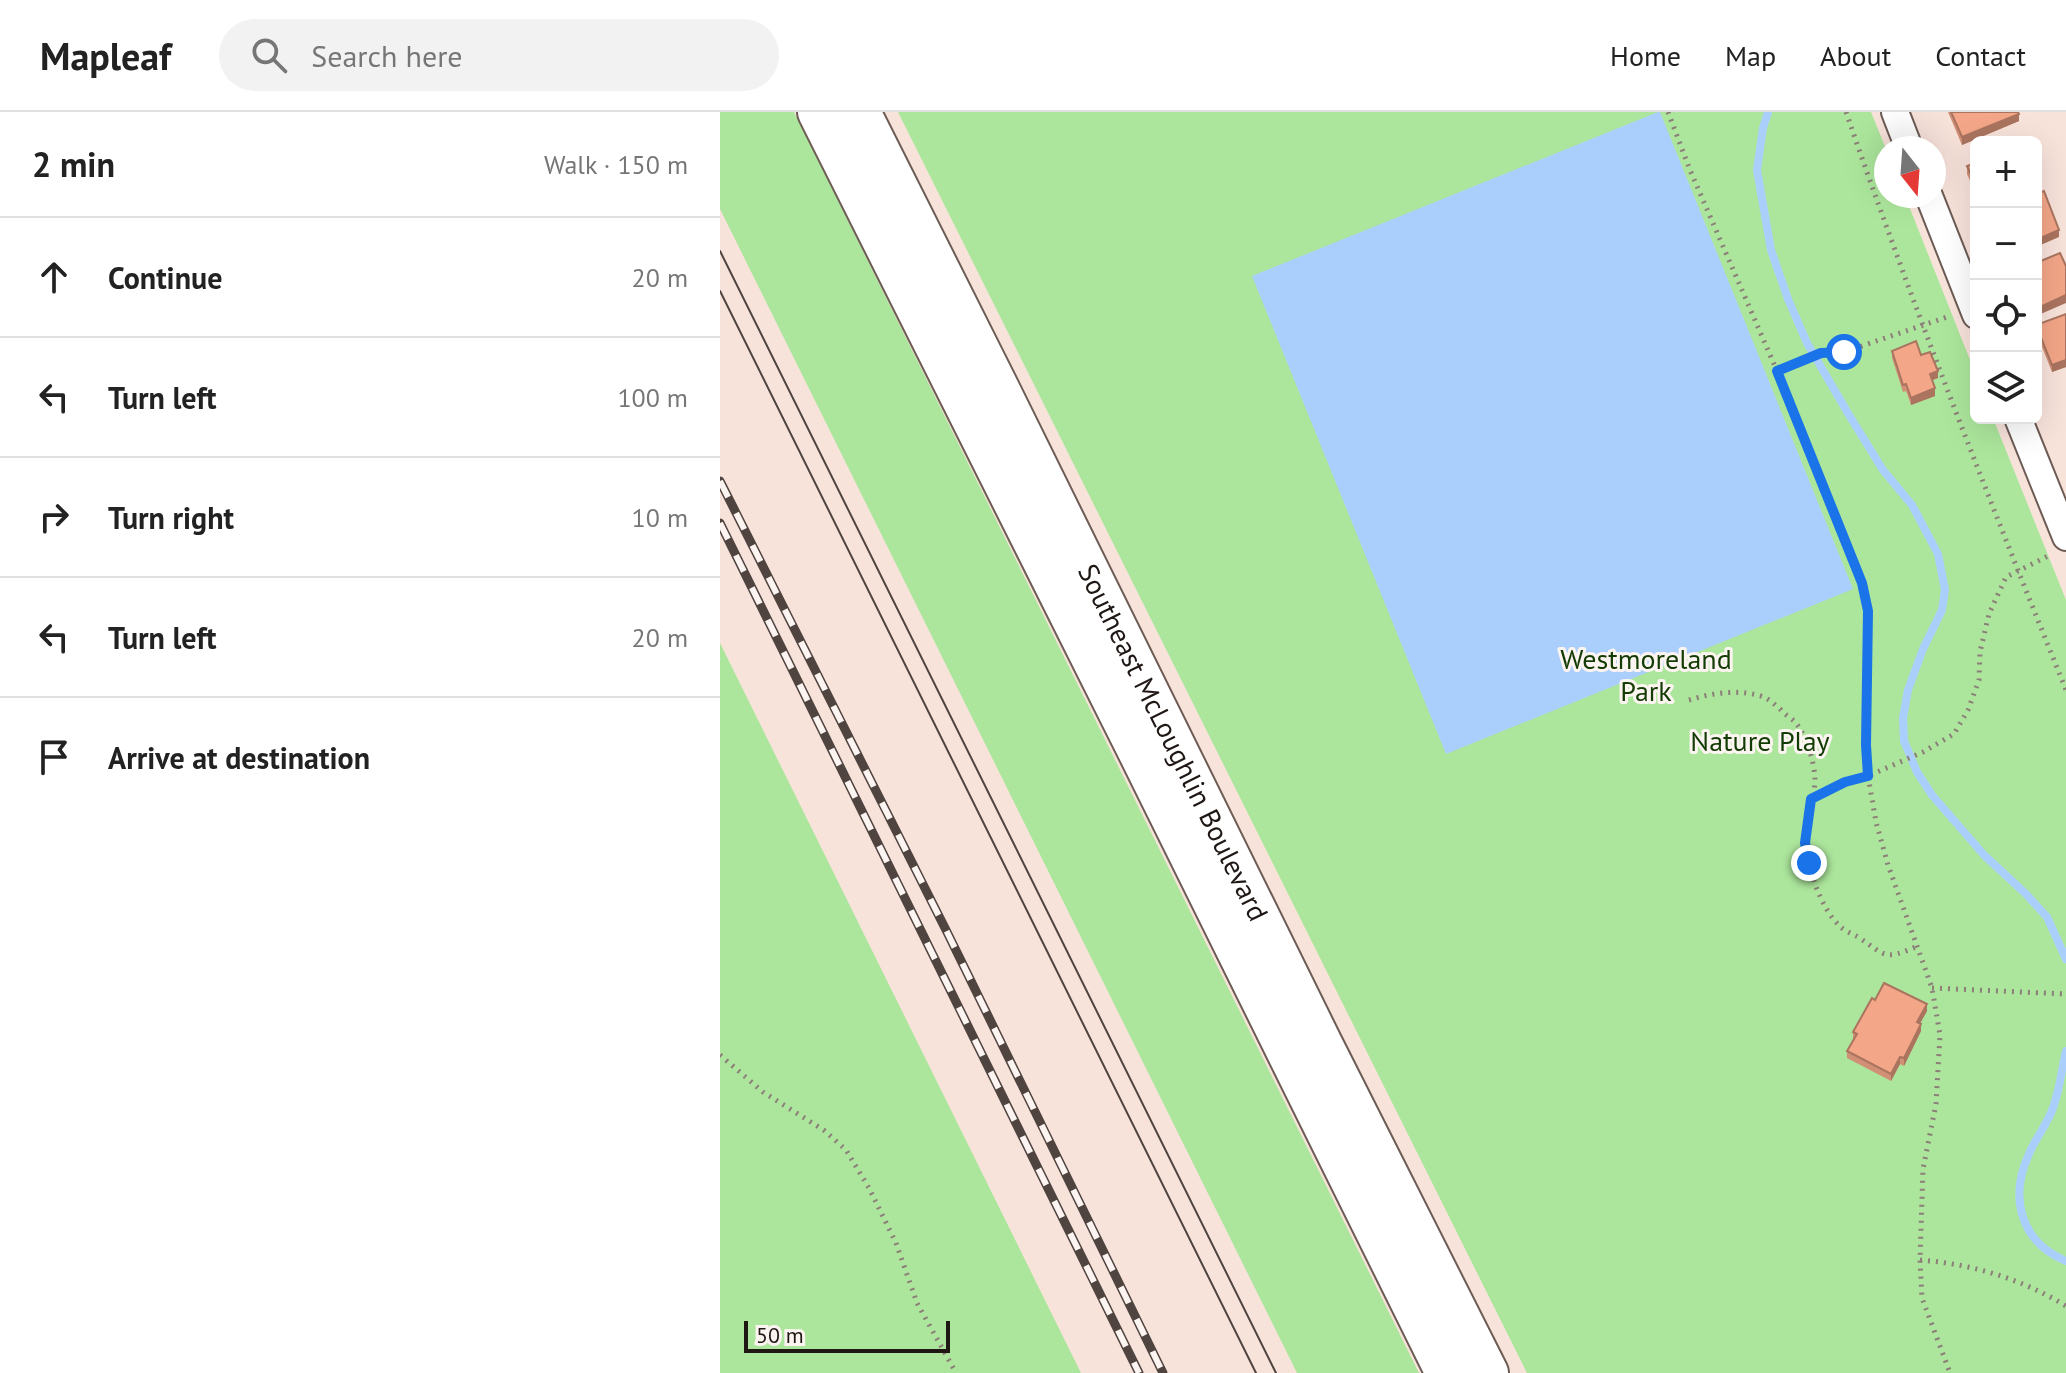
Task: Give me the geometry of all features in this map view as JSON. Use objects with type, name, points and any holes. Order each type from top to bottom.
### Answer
[{"type":"highway","name":"Southeast McLoughlin Boulevard","points":[[818,112],[1446,1373]]},
{"type":"highway","name":"Southeast McLoughlin Boulevard","points":[[860,112],[1488,1373]]},
{"type":"street","points":[[1895,112],[1904,136]]},
{"type":"street","points":[[1934,208],[1970,299]]},
{"type":"street","points":[[2020,424],[2062,548]]},
{"type":"path","points":[[1668,112],[1862,583],[1868,611],[1868,776],[1888,865],[1932,988],[1940,1035],[1936,1104],[1923,1169],[1920,1260],[1922,1298],[1950,1373]]},
{"type":"path","points":[[1846,112],[1923,325],[2066,690]]},
{"type":"path","points":[[1777,371],[1821,353],[1844,352],[1923,325],[1970,313]]},
{"type":"path","points":[[1811,799],[1845,782],[1868,776],[1923,752],[1954,734],[1968,710],[1979,680],[1980,652],[1989,614],[2006,577],[2062,548]]},
{"type":"path","points":[[1689,700],[1708,694],[1734,692],[1761,696],[1796,723],[1806,740],[1815,781],[1805,843],[1818,889],[1830,913],[1843,929],[1881,955],[1896,956],[1918,946]]},
{"type":"path","points":[[1932,988],[2066,994]]},
{"type":"path","points":[[720,1055],[763,1092],[825,1131],[846,1150],[896,1243],[917,1303],[956,1373]]},
{"type":"path","points":[[1920,1260],[1993,1272],[2044,1292],[2066,1306]]},
{"type":"green space","points":[[720,112],[794,112],[1419,1373],[1297,1373],[720,209]]},
{"type":"green space","name":"Westmoreland Park","points":[[898,112],[1871,112],[1881,136],[1874,136],[1874,208],[1910,208],[1970,360],[1970,424],[1995,424],[2066,600],[2066,1373],[1527,1373]]},
{"type":"green space","points":[[720,643],[1081,1373],[720,1373]]},
{"type":"water","points":[[1658,112],[1853,589],[1446,754],[1252,276]]},
{"type":"building","points":[[1951,112],[2018,112],[2019,114],[1962,137]]},
{"type":"building","points":[[2042,192],[2059,230],[2042,237],[2042,208]]},
{"type":"building","points":[[2060,253],[2066,266],[2066,295],[2042,306],[2042,280],[2042,260]]},
{"type":"building","points":[[2066,314],[2066,360],[2052,365],[2042,340],[2042,323]]},
{"type":"building","points":[[1916,341],[1921,355],[1930,352],[1938,371],[1930,374],[1935,388],[1911,398],[1906,384],[1903,385],[1892,351]]},
{"type":"building","points":[[1884,983],[1927,1004],[1904,1058],[1900,1057],[1891,1074],[1847,1051],[1857,1034],[1853,1032]]},
{"type":"waterway","points":[[1768,112],[1757,170],[1771,250],[1788,299],[1807,343],[1849,415],[1883,470],[1912,505],[1938,554],[1945,590],[1942,610],[1908,690],[1903,718],[1904,741],[1917,772],[1932,795],[1984,855],[2047,917],[2066,959]]},
{"type":"waterway","points":[[2066,1051],[2052,1111],[2032,1148],[2020,1186],[2020,1202],[2029,1230],[2050,1253],[2066,1261]]},
{"type":"tram line","points":[[720,251],[1276,1373]]},
{"type":"tram line","points":[[720,291],[1256,1373]]},
{"type":"railway","points":[[720,481],[947,932],[1163,1373]]},
{"type":"railway","points":[[720,523],[1139,1373]]},
{"type":"route","points":[[1809,863],[1805,843],[1811,799],[1845,782],[1868,776],[1868,611],[1862,583],[1777,371],[1821,353],[1844,352]]},
{"type":"park label","name":"Nature Play","points":[[1760,741]]}]
